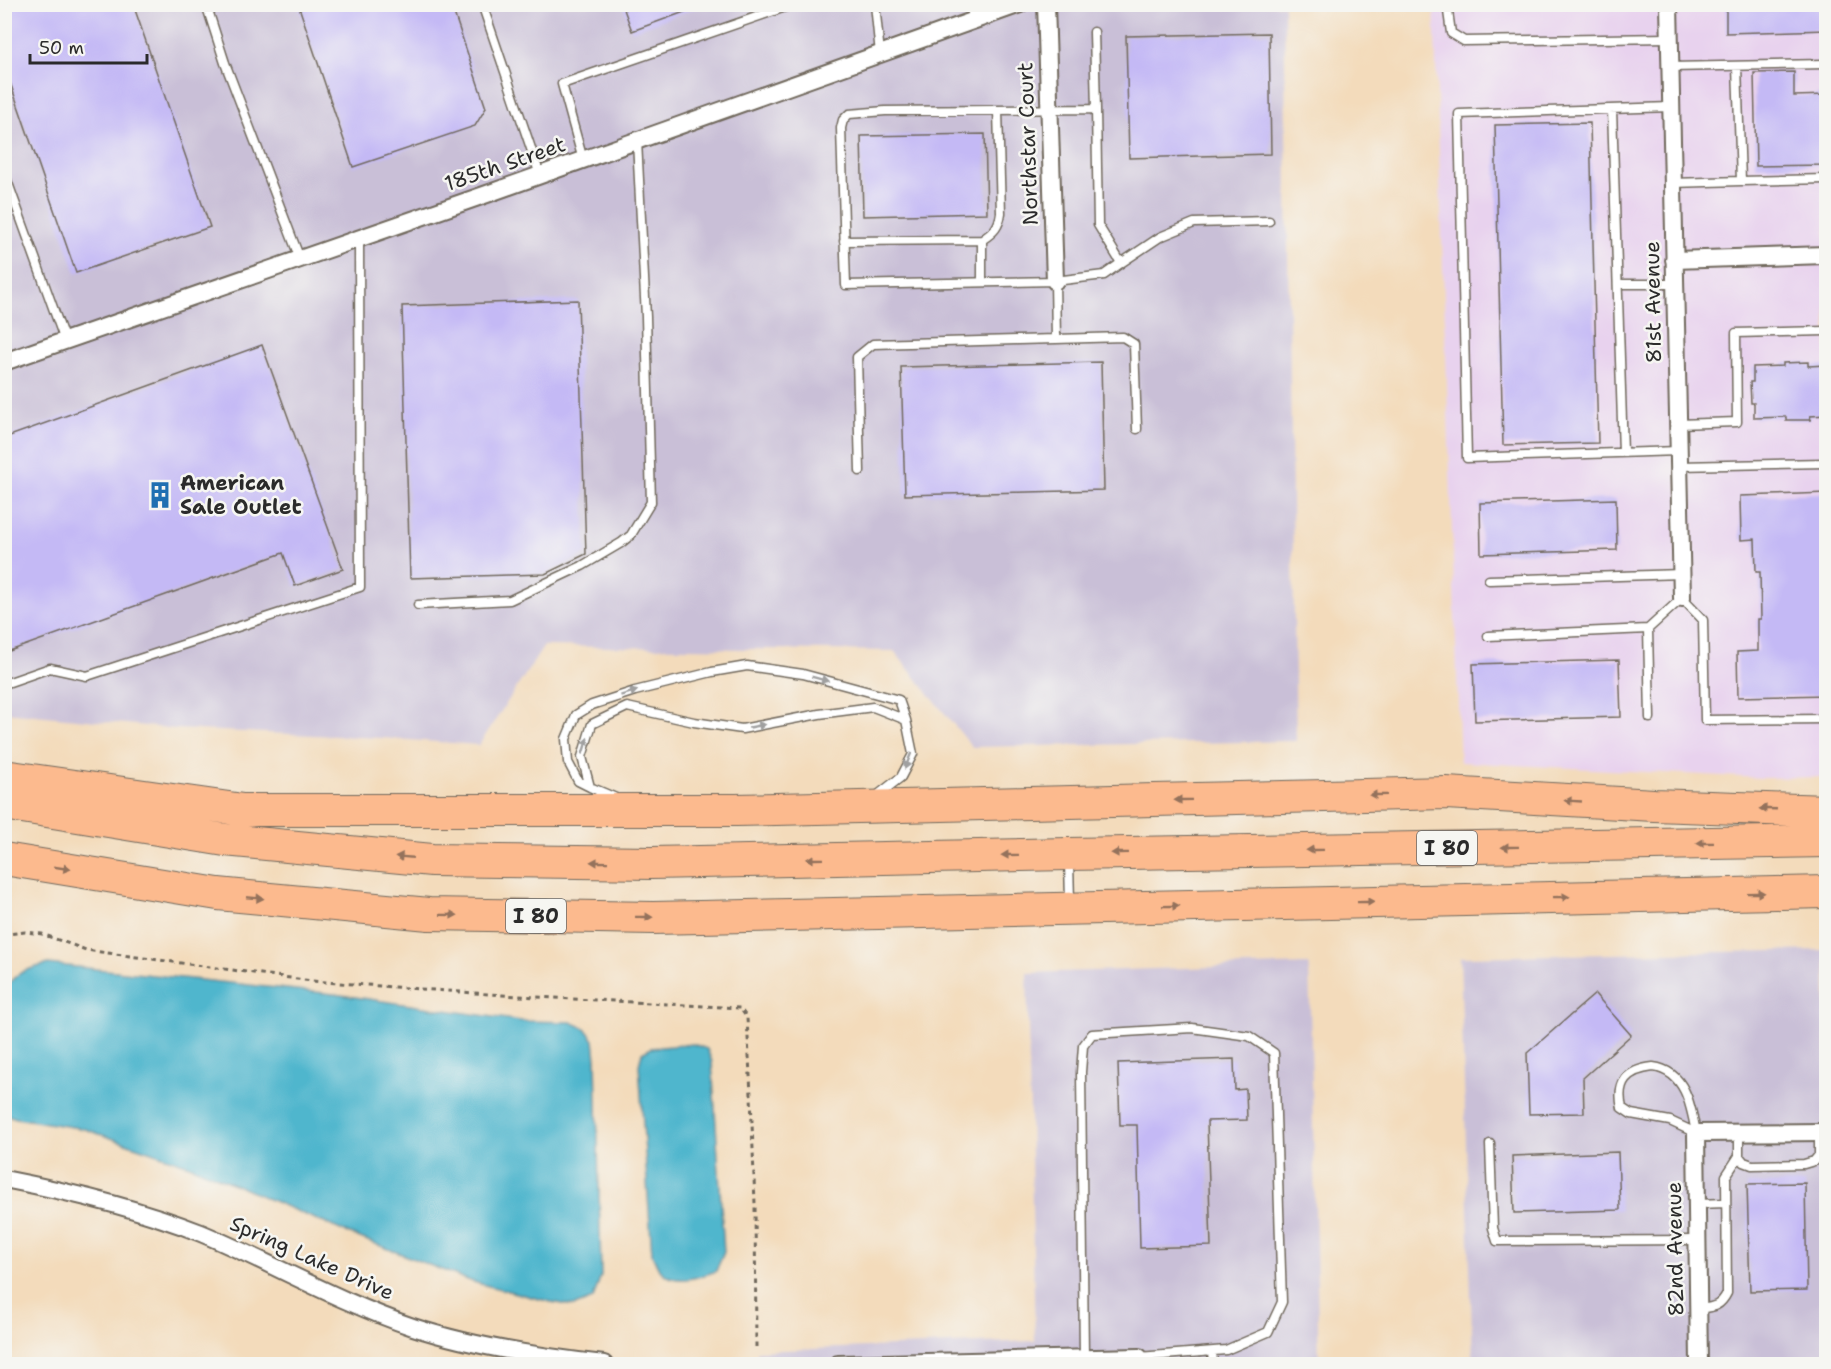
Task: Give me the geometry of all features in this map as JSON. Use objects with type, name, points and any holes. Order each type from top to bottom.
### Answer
[{"type":"highway","points":[[4,776],[243,810],[736,810],[1446,793],[1654,805],[1827,811]]},
{"type":"highway","name":"I 80","points":[[4,804],[225,840],[432,860],[652,863],[1827,841]]},
{"type":"highway","name":"I 80","points":[[4,859],[218,894],[429,914],[652,918],[1827,892]]},
{"type":"street","name":"185th Street","points":[[6,356],[65,341],[359,239],[1020,4]]},
{"type":"street","name":"Northstar Court","points":[[1046,4],[1055,281]]},
{"type":"street","name":"81st Avenue","points":[[1669,4],[1682,598]]},
{"type":"street","points":[[1674,260],[1827,255]]},
{"type":"street","points":[[1696,1133],[1823,1132]]},
{"type":"street","name":"82nd Avenue","points":[[1696,1133],[1700,1365]]},
{"type":"street","name":"Spring Lake Drive","points":[[4,1179],[137,1210],[201,1233],[350,1302],[412,1327],[482,1345],[549,1358],[604,1365]]},
{"type":"street","points":[[838,1365],[1037,1362],[1139,1357]]},
{"type":"lane","points":[[206,4],[225,63],[300,259]]},
{"type":"lane","points":[[482,4],[540,176]]},
{"type":"lane","points":[[583,160],[562,84],[794,4]]},
{"type":"lane","points":[[875,4],[880,54]]},
{"type":"lane","points":[[969,4],[975,21]]},
{"type":"lane","points":[[1448,4],[1451,33],[1464,41],[1669,38]]},
{"type":"lane","points":[[1094,32],[1098,225],[1121,263]]},
{"type":"lane","points":[[1670,67],[1827,64]]},
{"type":"lane","points":[[1737,66],[1740,182]]},
{"type":"lane","points":[[1671,106],[1459,114],[1467,458],[1623,453],[1679,459],[1827,463]]},
{"type":"lane","points":[[1096,109],[885,111],[849,114],[843,120],[841,128],[846,285],[1055,281],[1104,275],[1160,237],[1194,223],[1269,220]]},
{"type":"lane","points":[[1612,109],[1623,453]]},
{"type":"lane","points":[[844,241],[982,240],[994,232],[1000,223],[998,111]]},
{"type":"lane","points":[[418,604],[510,600],[582,566],[621,543],[631,535],[651,502],[646,317],[637,141]]},
{"type":"lane","points":[[4,172],[65,341]]},
{"type":"lane","points":[[1672,183],[1827,179]]},
{"type":"lane","points":[[4,684],[50,668],[87,676],[360,587],[359,239]]},
{"type":"lane","points":[[982,240],[982,282]]},
{"type":"lane","points":[[1055,281],[1056,339]]},
{"type":"lane","points":[[1618,284],[1675,284]]},
{"type":"lane","points":[[1678,424],[1737,422],[1736,333],[1827,331]]},
{"type":"lane","points":[[860,471],[857,357],[873,344],[1123,337],[1134,344],[1137,429]]},
{"type":"lane","points":[[1489,580],[1682,574]]},
{"type":"lane","points":[[1488,636],[1648,629],[1682,598],[1703,620],[1705,720],[1827,719]]},
{"type":"lane","points":[[1648,629],[1650,717]]},
{"type":"lane","points":[[644,810],[578,781],[568,762],[566,739],[576,715],[592,705],[635,691],[747,666],[803,675],[899,700],[913,753],[901,777],[863,807]]},
{"type":"lane","points":[[590,787],[582,757],[592,724],[627,707],[694,722],[742,729],[819,714],[873,707],[906,720]]},
{"type":"lane","points":[[1068,854],[1070,908]]},
{"type":"lane","points":[[1084,1359],[1081,1072],[1083,1046],[1092,1034],[1192,1028],[1250,1036],[1274,1053],[1282,1302],[1268,1332],[1226,1350],[1139,1357]]},
{"type":"lane","points":[[1653,1067],[1665,1068],[1675,1075],[1692,1109],[1696,1133],[1670,1121],[1631,1114],[1622,1108],[1619,1097],[1621,1087],[1629,1075],[1639,1069],[1653,1067]]},
{"type":"lane","points":[[1738,1156],[1744,1162],[1752,1165],[1804,1164],[1814,1161],[1819,1155],[1823,1132]]},
{"type":"lane","points":[[1699,1309],[1714,1307],[1723,1302],[1727,1293],[1726,1176],[1738,1156],[1739,1133]]},
{"type":"lane","points":[[1490,1144],[1493,1228],[1497,1241],[1698,1240]]},
{"type":"lane","points":[[1697,1204],[1725,1203]]},
{"type":"lane","points":[[1212,1352],[1213,1365]]},
{"type":"path","points":[[4,937],[25,932],[42,934],[86,950],[312,981],[502,995],[740,1008],[747,1018],[751,1095],[756,1348]]},
{"type":"shaded area","points":[[4,5],[1284,5],[1296,741],[972,747],[894,651],[544,646],[479,745],[382,738],[176,729],[5,712]]},
{"type":"shaded area","points":[[1434,5],[1826,5],[1826,777],[1762,778],[1460,762]]},
{"type":"shaded area","points":[[1826,950],[1826,1364],[1473,1364],[1460,957]]},
{"type":"shaded area","points":[[1309,964],[1319,1364],[758,1364],[757,1351],[1035,1341],[1027,973]]},
{"type":"water","points":[[48,964],[334,994],[521,1021],[571,1022],[585,1028],[594,1040],[596,1059],[601,1275],[593,1299],[575,1306],[473,1282],[350,1234],[192,1166],[85,1129],[16,1118],[5,1114],[5,990],[13,978],[28,970]]},
{"type":"water","points":[[693,1044],[707,1049],[712,1062],[724,1252],[716,1271],[695,1278],[680,1279],[667,1276],[661,1271],[652,1254],[639,1065],[642,1053],[651,1048]]},
{"type":"building","points":[[4,4],[133,4],[210,227],[76,273],[4,65]]},
{"type":"building","points":[[298,4],[451,4],[486,108],[475,126],[353,167]]},
{"type":"building","points":[[622,4],[701,4],[701,6],[632,31]]},
{"type":"building","points":[[1726,4],[1827,4],[1827,30],[1726,33]]},
{"type":"building","points":[[1269,33],[1271,154],[1129,158],[1126,36]]},
{"type":"building","points":[[1794,72],[1794,96],[1827,95],[1827,165],[1756,166],[1754,73]]},
{"type":"building","points":[[1590,123],[1598,443],[1503,445],[1495,125]]},
{"type":"building","points":[[985,134],[987,213],[863,216],[861,136]]},
{"type":"building","points":[[578,300],[586,554],[545,574],[410,578],[402,306]]},
{"type":"building","name":"American Sale Outlet","points":[[262,345],[343,569],[295,586],[283,553],[4,653],[4,438]]},
{"type":"building","points":[[1101,362],[1104,490],[905,495],[901,367]]},
{"type":"building","points":[[1808,362],[1808,366],[1827,365],[1827,415],[1810,416],[1811,420],[1786,420],[1786,417],[1754,418],[1750,382],[1753,382],[1753,367]]},
{"type":"building","points":[[1827,493],[1827,695],[1738,697],[1737,652],[1758,651],[1758,619],[1761,619],[1760,572],[1756,572],[1755,539],[1741,540],[1740,496]]},
{"type":"building","points":[[1616,499],[1617,550],[1481,554],[1480,503]]},
{"type":"building","points":[[1619,660],[1621,717],[1475,721],[1473,664]]},
{"type":"building","points":[[1595,994],[1631,1035],[1583,1078],[1584,1113],[1529,1114],[1527,1053]]},
{"type":"building","points":[[1234,1059],[1235,1090],[1246,1089],[1247,1120],[1207,1121],[1211,1246],[1140,1248],[1137,1125],[1120,1125],[1118,1063]]},
{"type":"building","points":[[1618,1152],[1620,1210],[1514,1213],[1512,1156]]},
{"type":"building","points":[[1805,1183],[1807,1290],[1750,1291],[1747,1184]]},
{"type":"place","name":"American Sale Outlet","points":[[160,495]]}]
